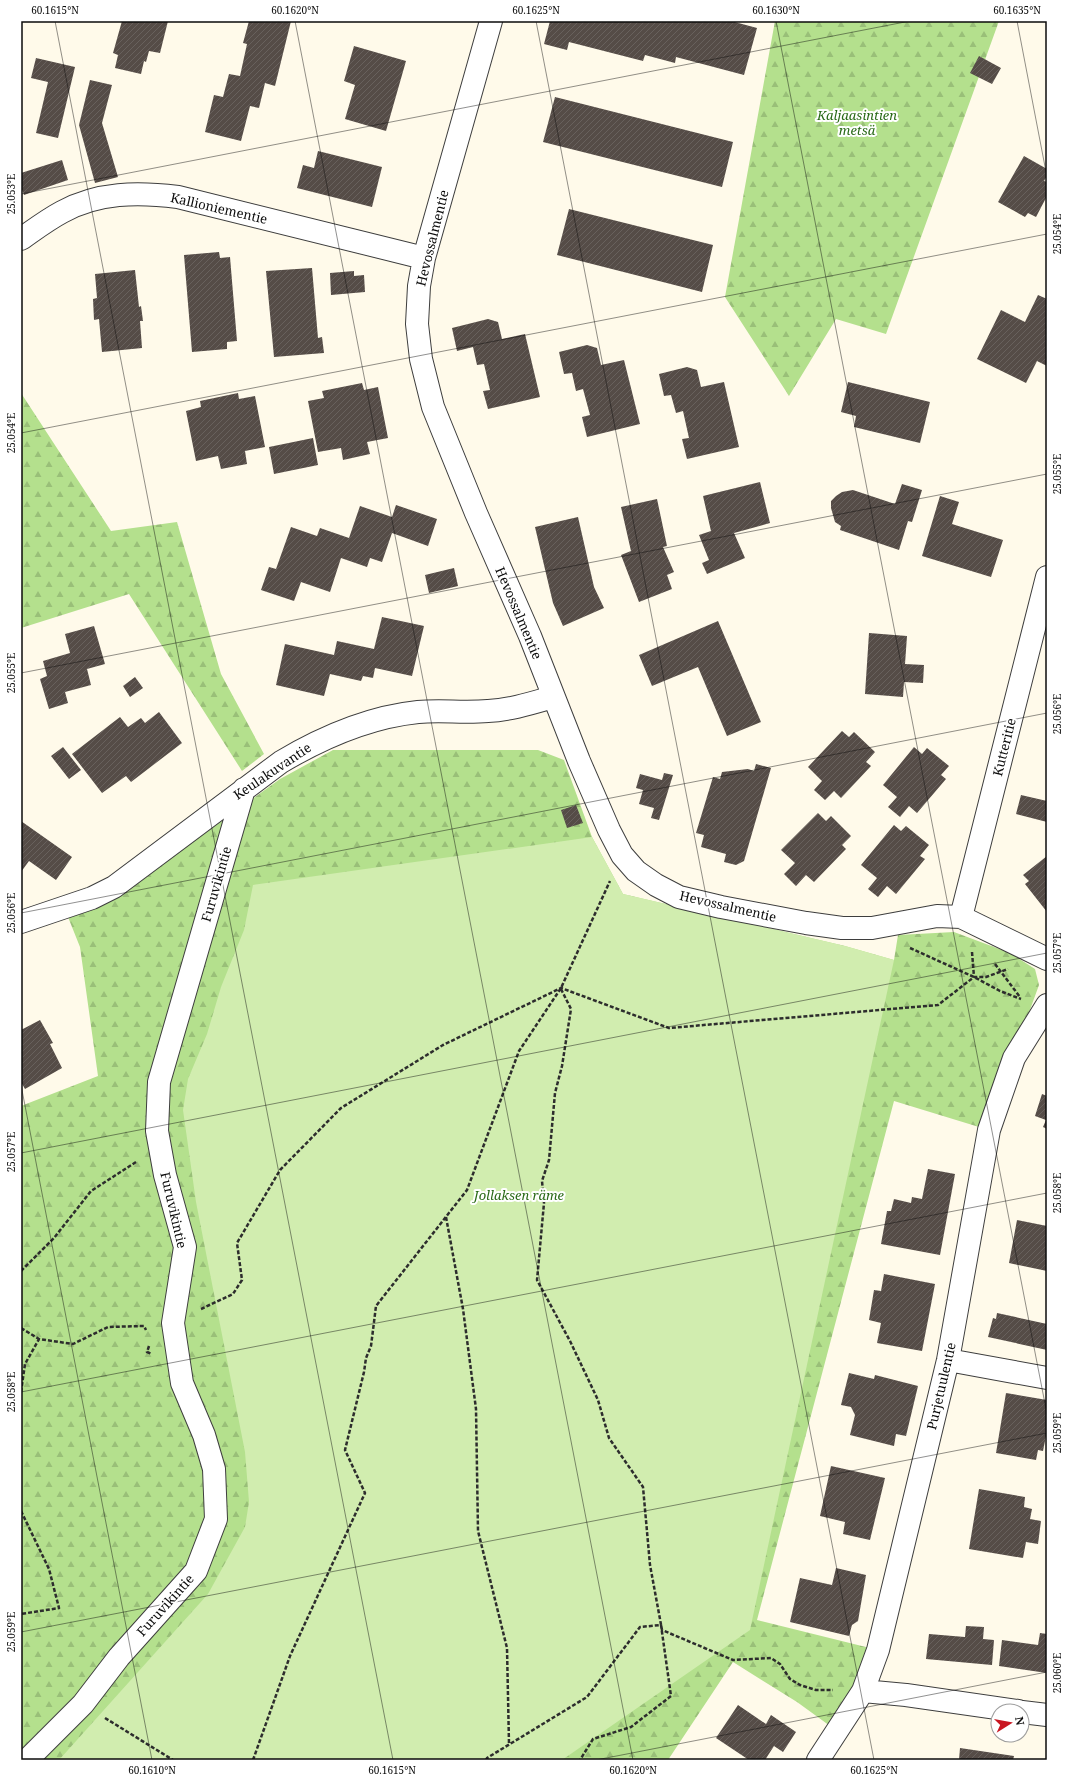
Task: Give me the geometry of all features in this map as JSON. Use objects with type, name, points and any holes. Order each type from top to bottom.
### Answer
[{"type":"street","name":"Hevossalmentie","points":[[491,21],[424,258],[419,286],[418,324],[421,359],[433,407],[476,513],[530,636],[553,697],[609,830],[622,855],[636,870],[656,885],[679,897],[806,923],[842,928],[872,928],[937,916],[961,917]]},
{"type":"street","name":"Kallioniementie","points":[[21,240],[62,212],[78,205],[124,193],[153,194],[178,197],[424,258]]},
{"type":"street","name":"Kutteritie","points":[[961,917],[1047,577]]},
{"type":"street","name":"Keulakuvantie","points":[[21,922],[92,898],[114,887],[244,789],[281,762],[307,746],[358,725],[417,712],[488,711],[514,708],[553,697]]},
{"type":"street","name":"Furuvikintie","points":[[27,1760],[82,1704],[119,1658],[196,1571],[216,1519],[214,1470],[204,1435],[182,1383],[179,1365],[173,1323],[185,1247],[165,1175],[157,1131],[159,1082],[244,789]]},
{"type":"street","points":[[961,917],[1044,958]]},
{"type":"street","name":"Purjetuulentie","points":[[818,1760],[863,1691],[878,1650],[948,1360],[989,1130],[1014,1058],[1043,1012]]},
{"type":"street","points":[[948,1360],[1047,1378]]},
{"type":"street","points":[[863,1691],[906,1695],[990,1707]]},
{"type":"street","points":[[1030,1713],[1047,1715]]},
{"type":"path","points":[[253,1760],[290,1656],[365,1493],[345,1450],[366,1358],[371,1346],[376,1306],[466,1190],[519,1051],[561,988],[591,919],[622,855]]},
{"type":"path","points":[[908,947],[974,977],[1000,991],[1020,998],[1043,1012]]},
{"type":"path","points":[[173,1323],[233,1294],[242,1280],[237,1243],[280,1170],[342,1108],[443,1045],[561,988],[669,1028],[938,1005],[974,977],[986,977],[1044,958]]},
{"type":"path","points":[[561,988],[571,1009],[562,1066],[555,1093],[549,1160],[542,1181],[544,1203],[537,1280],[570,1341],[598,1400],[609,1438],[643,1487],[650,1564],[661,1625],[671,1696],[631,1727],[593,1739],[580,1760]]},
{"type":"path","points":[[21,1272],[54,1238],[91,1191],[160,1146]]},
{"type":"path","points":[[446,1217],[463,1309],[476,1409],[478,1531],[507,1648],[509,1744]]},
{"type":"path","points":[[21,1328],[38,1339],[73,1344],[108,1327],[144,1326],[147,1332]]},
{"type":"path","points":[[21,1392],[25,1364],[38,1339]]},
{"type":"path","points":[[151,1339],[147,1352],[179,1365]]},
{"type":"path","points":[[21,1511],[49,1568],[59,1608],[21,1614]]},
{"type":"path","points":[[661,1625],[662,1630],[733,1660],[771,1658],[780,1664],[790,1679],[800,1685],[816,1690],[863,1691]]},
{"type":"path","points":[[486,1760],[509,1744],[587,1697],[640,1627],[661,1625]]},
{"type":"path","points":[[82,1704],[173,1760]]},
{"type":"green space","name":"Kaljaasintien metsä","points":[[775,21],[999,21],[886,334],[836,319],[789,396],[725,297]]},
{"type":"green space","points":[[21,393],[111,531],[177,522],[221,674],[264,754],[242,771],[129,594],[21,628]]},
{"type":"green space","name":"Jollaksen räme","points":[[333,750],[538,750],[564,760],[592,837],[623,894],[845,946],[894,960],[898,935],[954,932],[1010,953],[1035,969],[1039,985],[1027,1018],[979,1127],[894,1101],[757,1620],[878,1650],[837,1731],[797,1702],[733,1662],[668,1760],[21,1760],[21,1106],[98,1076],[80,947],[68,917],[124,894],[280,779]]},
{"type":"green space","name":"Jollaksen räme","points":[[592,837],[623,894],[845,946],[894,960],[750,1630],[562,1760],[59,1760],[208,1594],[245,1527],[249,1502],[245,1452],[196,1202],[183,1110],[188,1079],[207,1034],[221,987],[244,930],[253,885]]},
{"type":"building","points":[[122,21],[168,21],[160,53],[149,51],[146,62],[144,61],[141,74],[115,68],[118,55],[113,53]]},
{"type":"building","points":[[249,21],[291,21],[275,86],[265,83],[259,108],[250,106],[241,141],[205,132],[214,95],[223,97],[229,74],[240,76],[247,44],[243,43]]},
{"type":"building","points":[[550,21],[731,21],[757,28],[744,75],[676,57],[675,63],[645,55],[643,61],[569,42],[567,50],[544,44]]},
{"type":"building","points":[[354,46],[406,61],[386,131],[345,119],[355,85],[344,81]]},
{"type":"building","points":[[979,56],[1001,68],[992,84],[970,73]]},
{"type":"building","points":[[36,58],[75,67],[58,138],[36,133],[48,82],[31,78]]},
{"type":"building","points":[[90,80],[112,85],[102,123],[118,177],[95,183],[79,125]]},
{"type":"building","points":[[555,97],[733,142],[722,187],[543,142]]},
{"type":"building","points":[[318,151],[382,167],[372,207],[297,188],[303,165],[314,168]]},
{"type":"building","points":[[1024,156],[1047,169],[1047,176],[1044,181],[1047,182],[1047,196],[1036,217],[1028,213],[1025,217],[998,202]]},
{"type":"building","points":[[62,160],[68,180],[24,195],[21,187],[21,173]]},
{"type":"building","points":[[569,209],[713,245],[702,292],[557,255]]},
{"type":"building","points":[[219,252],[220,258],[230,257],[237,341],[227,342],[227,349],[192,352],[184,255]]},
{"type":"building","points":[[312,268],[318,338],[322,337],[324,353],[274,357],[266,271]]},
{"type":"building","points":[[135,270],[139,307],[141,306],[143,321],[140,321],[142,348],[102,352],[99,319],[94,320],[93,299],[97,298],[95,274]]},
{"type":"building","points":[[354,271],[354,276],[364,275],[365,292],[331,295],[330,273]]},
{"type":"building","points":[[1038,295],[1047,299],[1047,366],[1037,361],[1026,383],[977,359],[1001,310],[1025,322]]},
{"type":"building","points":[[488,319],[498,322],[502,339],[525,334],[540,397],[488,409],[483,391],[490,390],[484,364],[477,365],[473,347],[457,351],[452,328]]},
{"type":"building","points":[[587,345],[597,348],[601,365],[624,360],[640,424],[587,437],[582,417],[590,415],[583,389],[576,391],[572,373],[564,374],[559,352]]},
{"type":"building","points":[[687,367],[697,370],[701,387],[724,382],[739,447],[687,459],[682,439],[689,438],[683,411],[676,413],[671,395],[664,396],[659,374]]},
{"type":"building","points":[[848,382],[930,402],[920,443],[854,427],[856,416],[841,412]]},
{"type":"building","points":[[362,383],[364,390],[378,387],[388,438],[367,442],[370,454],[343,460],[341,448],[318,452],[308,401],[324,398],[322,391]]},
{"type":"building","points":[[238,393],[239,399],[255,396],[265,447],[245,451],[247,464],[221,469],[218,456],[196,461],[186,411],[201,407],[200,401]]},
{"type":"building","points":[[313,438],[318,465],[274,474],[269,447]]},
{"type":"building","points":[[760,482],[770,523],[734,533],[745,558],[707,574],[702,563],[709,560],[699,535],[711,531],[703,496]]},
{"type":"building","points":[[902,484],[922,490],[912,522],[908,521],[899,550],[840,530],[841,526],[835,522],[831,508],[831,501],[836,496],[842,492],[853,490],[895,504]]},
{"type":"building","points":[[940,496],[959,502],[952,524],[1003,540],[991,577],[922,556]]},
{"type":"building","points":[[657,499],[667,546],[663,547],[674,572],[667,575],[672,589],[639,602],[621,555],[631,551],[621,507]]},
{"type":"building","points":[[396,505],[437,519],[428,546],[392,533],[382,562],[370,558],[367,567],[341,558],[330,592],[301,582],[294,601],[261,590],[269,567],[276,569],[291,527],[317,536],[320,528],[349,538],[360,506],[392,517]]},
{"type":"building","points":[[578,517],[594,587],[604,608],[563,626],[553,603],[535,527]]},
{"type":"building","points":[[454,568],[458,586],[429,593],[425,575]]},
{"type":"building","points":[[382,617],[424,626],[412,676],[375,668],[373,678],[363,676],[361,681],[330,674],[324,696],[276,685],[285,644],[334,655],[337,641],[374,649]]},
{"type":"building","points":[[718,621],[761,722],[727,736],[698,667],[652,686],[639,655]]},
{"type":"building","points":[[94,626],[105,664],[87,669],[91,685],[65,692],[68,703],[49,709],[40,679],[47,676],[43,661],[70,653],[65,634]]},
{"type":"building","points":[[869,633],[907,636],[905,664],[924,665],[923,683],[904,682],[903,697],[865,694]]},
{"type":"building","points":[[135,677],[143,688],[130,697],[123,686]]},
{"type":"building","points":[[159,712],[182,743],[131,782],[126,776],[102,793],[72,754],[120,717],[128,727],[141,718],[145,723]]},
{"type":"building","points":[[842,731],[849,737],[854,732],[875,752],[866,762],[871,766],[841,798],[834,791],[825,800],[814,790],[822,781],[808,767]]},
{"type":"building","points":[[63,747],[81,770],[69,779],[51,756]]},
{"type":"building","points":[[914,747],[922,754],[927,748],[949,766],[941,775],[946,779],[917,813],[909,806],[900,817],[888,807],[897,797],[883,785]]},
{"type":"building","points":[[756,764],[771,768],[744,861],[736,865],[724,862],[726,854],[701,847],[704,835],[696,833],[713,777],[720,779],[722,772],[748,769],[754,771]]},
{"type":"building","points":[[664,773],[673,775],[659,820],[651,818],[654,808],[639,804],[643,790],[636,788],[640,774],[662,780]]},
{"type":"building","points":[[1021,795],[1047,801],[1047,822],[1016,814]]},
{"type":"building","points":[[576,805],[583,823],[567,828],[561,810]]},
{"type":"building","points":[[818,813],[826,821],[831,816],[851,836],[842,845],[846,849],[814,882],[806,875],[796,886],[784,874],[795,863],[781,850]]},
{"type":"building","points":[[21,821],[72,857],[56,880],[29,861],[21,872]]},
{"type":"building","points":[[894,825],[901,831],[906,826],[929,845],[920,856],[925,859],[896,894],[887,886],[878,897],[868,889],[877,878],[861,865]]},
{"type":"building","points":[[1047,856],[1047,912],[1025,884],[1029,881],[1023,875]]},
{"type":"building","points":[[40,1020],[53,1043],[50,1044],[62,1068],[25,1089],[21,1082],[21,1030]]},
{"type":"building","points":[[1042,1094],[1047,1096],[1047,1129],[1043,1127],[1046,1120],[1035,1116]]},
{"type":"building","points":[[928,1169],[955,1174],[940,1255],[881,1244],[887,1211],[891,1211],[894,1199],[911,1203],[912,1197],[922,1199]]},
{"type":"building","points":[[1017,1220],[1047,1226],[1047,1271],[1009,1263]]},
{"type":"building","points":[[884,1274],[935,1284],[922,1351],[877,1343],[881,1323],[869,1320],[874,1290],[881,1291]]},
{"type":"building","points":[[997,1313],[1047,1324],[1047,1350],[988,1337],[993,1318],[996,1319]]},
{"type":"building","points":[[849,1373],[874,1379],[875,1375],[918,1386],[906,1436],[896,1434],[894,1446],[850,1435],[855,1415],[851,1407],[841,1405]]},
{"type":"building","points":[[1006,1393],[1047,1400],[1047,1431],[1043,1451],[1038,1450],[1036,1460],[996,1453]]},
{"type":"building","points":[[831,1466],[885,1478],[870,1540],[843,1534],[845,1522],[820,1516]]},
{"type":"building","points":[[979,1489],[1025,1497],[1024,1507],[1032,1509],[1030,1519],[1041,1521],[1038,1544],[1026,1542],[1023,1558],[969,1549]]},
{"type":"building","points":[[836,1568],[866,1575],[858,1621],[852,1625],[849,1636],[790,1622],[800,1578],[832,1585]]},
{"type":"building","points":[[966,1626],[984,1627],[983,1639],[994,1640],[992,1665],[926,1659],[929,1634],[965,1637]]},
{"type":"building","points":[[1040,1633],[1047,1634],[1047,1673],[999,1666],[1002,1640],[1038,1645]]},
{"type":"building","points":[[738,1705],[766,1724],[771,1715],[796,1732],[783,1752],[774,1746],[765,1760],[749,1760],[716,1738]]},
{"type":"building","points":[[960,1748],[1014,1756],[1013,1760],[959,1760]]}]
